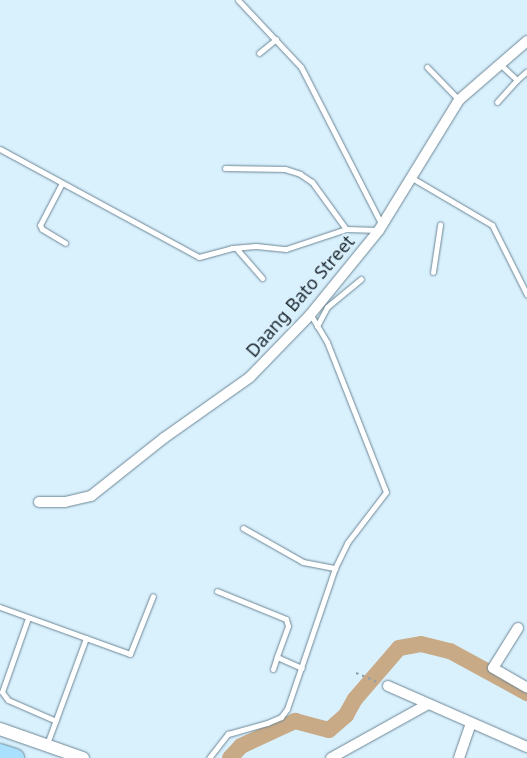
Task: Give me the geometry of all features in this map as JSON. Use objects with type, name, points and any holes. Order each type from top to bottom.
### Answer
[{"type":"highway","points":[[0,753],[15,758]]},
{"type":"street","name":"Daang Bato Street","points":[[39,502],[65,502],[91,496],[164,438],[250,377],[310,315],[380,227],[459,100],[527,41]]},
{"type":"street","points":[[518,628],[492,668],[527,688]]},
{"type":"street","points":[[388,686],[527,747]]},
{"type":"street","points":[[334,757],[428,704]]},
{"type":"street","points":[[459,758],[471,724]]},
{"type":"street","points":[[0,729],[83,758]]},
{"type":"lane","points":[[0,149],[199,257],[236,248],[286,249],[346,229],[380,227],[301,67],[238,0]]},
{"type":"lane","points":[[259,53],[276,39]]},
{"type":"lane","points":[[500,63],[517,80]]},
{"type":"lane","points":[[427,67],[459,100]]},
{"type":"lane","points":[[497,102],[527,71]]},
{"type":"lane","points":[[225,168],[285,169],[300,174],[312,182],[346,229]]},
{"type":"lane","points":[[412,178],[492,225],[527,295]]},
{"type":"lane","points":[[62,183],[40,225],[42,229],[65,243]]},
{"type":"lane","points":[[433,272],[440,225]]},
{"type":"lane","points":[[236,248],[262,278]]},
{"type":"lane","points":[[317,326],[331,303],[361,279]]},
{"type":"lane","points":[[208,758],[228,734],[281,717],[287,710],[335,568],[347,544],[381,502],[386,490],[328,342],[310,315]]},
{"type":"lane","points":[[243,528],[303,562],[335,568]]},
{"type":"lane","points":[[217,591],[286,619],[288,626],[274,669]]},
{"type":"lane","points":[[0,607],[130,654],[153,596]]},
{"type":"lane","points":[[28,618],[2,692],[8,700],[56,721]]},
{"type":"lane","points":[[47,744],[86,638]]},
{"type":"lane","points":[[277,657],[302,668]]},
{"type":"path","points":[[356,673],[388,686]]},
{"type":"waterway","points":[[230,758],[241,746],[295,721],[329,730],[346,715],[355,699],[399,648],[421,644],[450,651],[527,693]]}]
